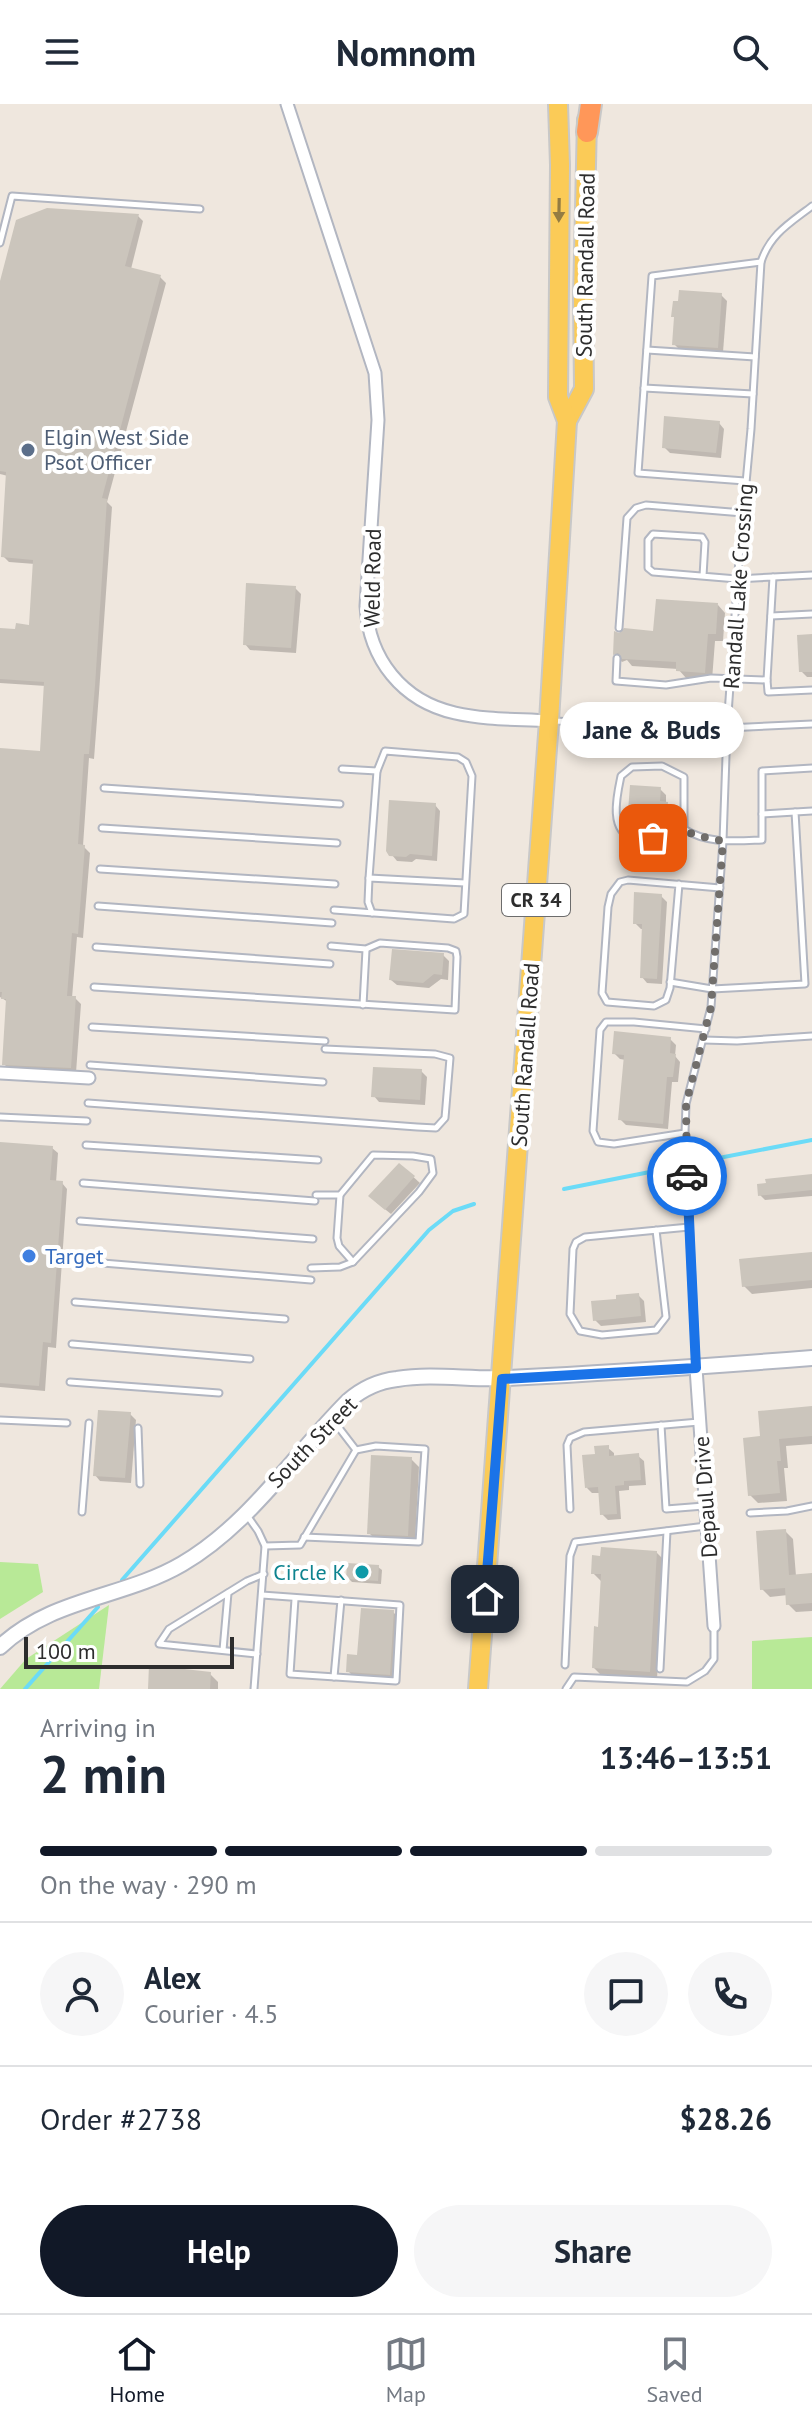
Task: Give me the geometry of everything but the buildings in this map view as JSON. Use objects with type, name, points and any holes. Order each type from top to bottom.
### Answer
[{"type":"highway","points":[[587,132],[589,104]]},
{"type":"main road","points":[[543,104],[548,109],[560,165]]},
{"type":"main road","name":"South Randall Road","points":[[478,1689],[549,721],[567,421],[558,397],[558,104]]},
{"type":"main road","name":"South Randall Road","points":[[567,421],[584,389],[587,132]]},
{"type":"street","name":"Weld Road","points":[[287,104],[375,373],[378,420],[366,606],[372,643],[395,680],[435,706],[468,715],[549,721]]},
{"type":"street","points":[[0,1073],[90,1071]]},
{"type":"street","name":"South Street","points":[[0,1647],[50,1613],[130,1587],[181,1565],[208,1548],[245,1514],[331,1418],[356,1395],[381,1382],[413,1377],[502,1379],[812,1358]]},
{"type":"street","name":"Depaul Drive","points":[[696,1368],[714,1626]]},
{"type":"lane","points":[[0,243],[12,196],[200,209]]},
{"type":"lane","name":"Randall Lake Crossing","points":[[696,1368],[686,1104],[704,1040],[712,989],[737,579],[761,262],[772,237],[812,206]]},
{"type":"lane","points":[[745,481],[638,473],[652,276],[761,262]]},
{"type":"lane","points":[[647,350],[755,357]]},
{"type":"lane","points":[[644,388],[753,394]]},
{"type":"lane","points":[[619,628],[627,518],[636,508],[646,505],[743,513]]},
{"type":"lane","points":[[703,576],[705,542],[702,537],[653,534],[648,540],[648,568],[653,572],[737,579],[812,575]]},
{"type":"lane","points":[[773,577],[768,692],[812,690]]},
{"type":"lane","points":[[771,616],[812,614]]},
{"type":"lane","points":[[617,658],[616,681],[666,685],[711,678],[767,680]]},
{"type":"lane","name":"Weld Road","points":[[549,721],[727,728],[812,724]]},
{"type":"lane","points":[[334,910],[372,913],[454,919],[464,914],[472,776],[466,762],[458,757],[385,751],[377,771],[368,902],[372,913]]},
{"type":"lane","points":[[662,766],[684,777],[684,829],[673,839],[633,838],[622,831],[616,820],[621,776],[632,767],[662,766]]},
{"type":"lane","points":[[684,829],[694,835],[723,841],[762,840],[762,771],[812,768]]},
{"type":"lane","points":[[342,769],[377,771]]},
{"type":"lane","points":[[104,788],[340,804]]},
{"type":"lane","points":[[762,814],[812,811]]},
{"type":"lane","points":[[670,982],[712,989],[805,984],[795,812]]},
{"type":"lane","points":[[102,828],[337,843]]},
{"type":"lane","points":[[100,869],[335,884]]},
{"type":"lane","points":[[369,878],[465,883]]},
{"type":"lane","points":[[679,884],[666,1000],[654,1006],[607,1002],[602,993],[608,907],[611,894],[620,882],[628,880],[679,884],[720,888]]},
{"type":"lane","points":[[98,906],[332,923]]},
{"type":"lane","points":[[94,987],[455,1010],[456,951],[380,943],[366,949],[331,946]]},
{"type":"lane","points":[[96,947],[330,964]]},
{"type":"lane","points":[[363,1005],[366,949]]},
{"type":"lane","points":[[685,1133],[614,1144],[598,1142],[593,1131],[600,1030],[606,1022],[706,1029]]},
{"type":"lane","points":[[92,1027],[325,1041]]},
{"type":"lane","points":[[704,1040],[812,1036]]},
{"type":"lane","points":[[88,1103],[436,1128],[445,1118],[450,1058],[435,1054],[325,1049]]},
{"type":"lane","points":[[90,1071],[323,1082]]},
{"type":"lane","points":[[0,1117],[87,1121]]},
{"type":"lane","points":[[86,1145],[318,1160]]},
{"type":"lane","points":[[311,1268],[340,1267],[353,1262],[419,1192],[433,1173],[431,1159],[373,1155],[340,1195],[337,1238],[339,1246],[353,1262]]},
{"type":"lane","points":[[83,1183],[316,1198],[340,1195]]},
{"type":"lane","points":[[80,1221],[313,1239]]},
{"type":"lane","points":[[656,1230],[666,1317],[656,1330],[602,1335],[580,1331],[570,1314],[573,1249],[576,1242],[585,1237],[656,1230],[689,1227]]},
{"type":"lane","points":[[78,1261],[311,1280]]},
{"type":"lane","points":[[75,1302],[285,1319]]},
{"type":"lane","points":[[72,1344],[250,1359]]},
{"type":"lane","points":[[70,1382],[219,1393]]},
{"type":"lane","points":[[331,1418],[356,1450]]},
{"type":"lane","points":[[0,1420],[67,1423]]},
{"type":"lane","points":[[570,1509],[567,1445],[570,1438],[584,1432],[700,1422]]},
{"type":"lane","points":[[82,1512],[89,1423]]},
{"type":"lane","points":[[661,1425],[666,1509],[706,1506]]},
{"type":"lane","points":[[138,1428],[140,1484]]},
{"type":"lane","points":[[265,1546],[300,1545],[304,1537],[356,1450],[376,1446],[425,1449],[419,1542],[304,1537]]},
{"type":"lane","points":[[750,1513],[812,1506]]},
{"type":"lane","points":[[245,1514],[265,1546],[254,1689]]},
{"type":"lane","points":[[565,1665],[570,1556],[575,1542],[707,1526]]},
{"type":"lane","points":[[660,1669],[667,1531]]},
{"type":"lane","points":[[257,1654],[159,1644],[169,1629],[264,1574]]},
{"type":"lane","points":[[223,1650],[228,1593]]},
{"type":"lane","points":[[262,1595],[400,1605],[396,1681],[290,1674],[295,1599]]},
{"type":"lane","points":[[334,1677],[341,1600]]},
{"type":"lane","points":[[566,1689],[574,1677],[687,1682],[705,1671],[714,1659],[714,1626]]},
{"type":"green space","points":[[0,1562],[38,1564],[43,1592],[0,1619]]},
{"type":"green space","points":[[109,1605],[99,1689],[0,1689],[26,1659]]},
{"type":"green space","points":[[812,1637],[812,1689],[752,1689],[752,1641]]},
{"type":"waterway","points":[[698,1162],[812,1140]]},
{"type":"waterway","points":[[564,1189],[675,1167]]},
{"type":"waterway","points":[[122,1580],[429,1230],[453,1211],[474,1204]]},
{"type":"waterway","points":[[25,1689],[98,1607]]},
{"type":"way so far","points":[[653,838],[673,839],[684,829],[694,835],[723,841],[711,1007],[686,1104],[687,1176]]},
{"type":"place","name":"Elgin West Side Psot Officer","points":[[28,450]]},
{"type":"place","name":"Jane & Buds","points":[[653,838]]},
{"type":"place","name":"Target","points":[[29,1256]]},
{"type":"place","name":"Circle K","points":[[362,1572]]},
{"type":"route","points":[[485,1599],[502,1379],[696,1368],[687,1176]]}]
